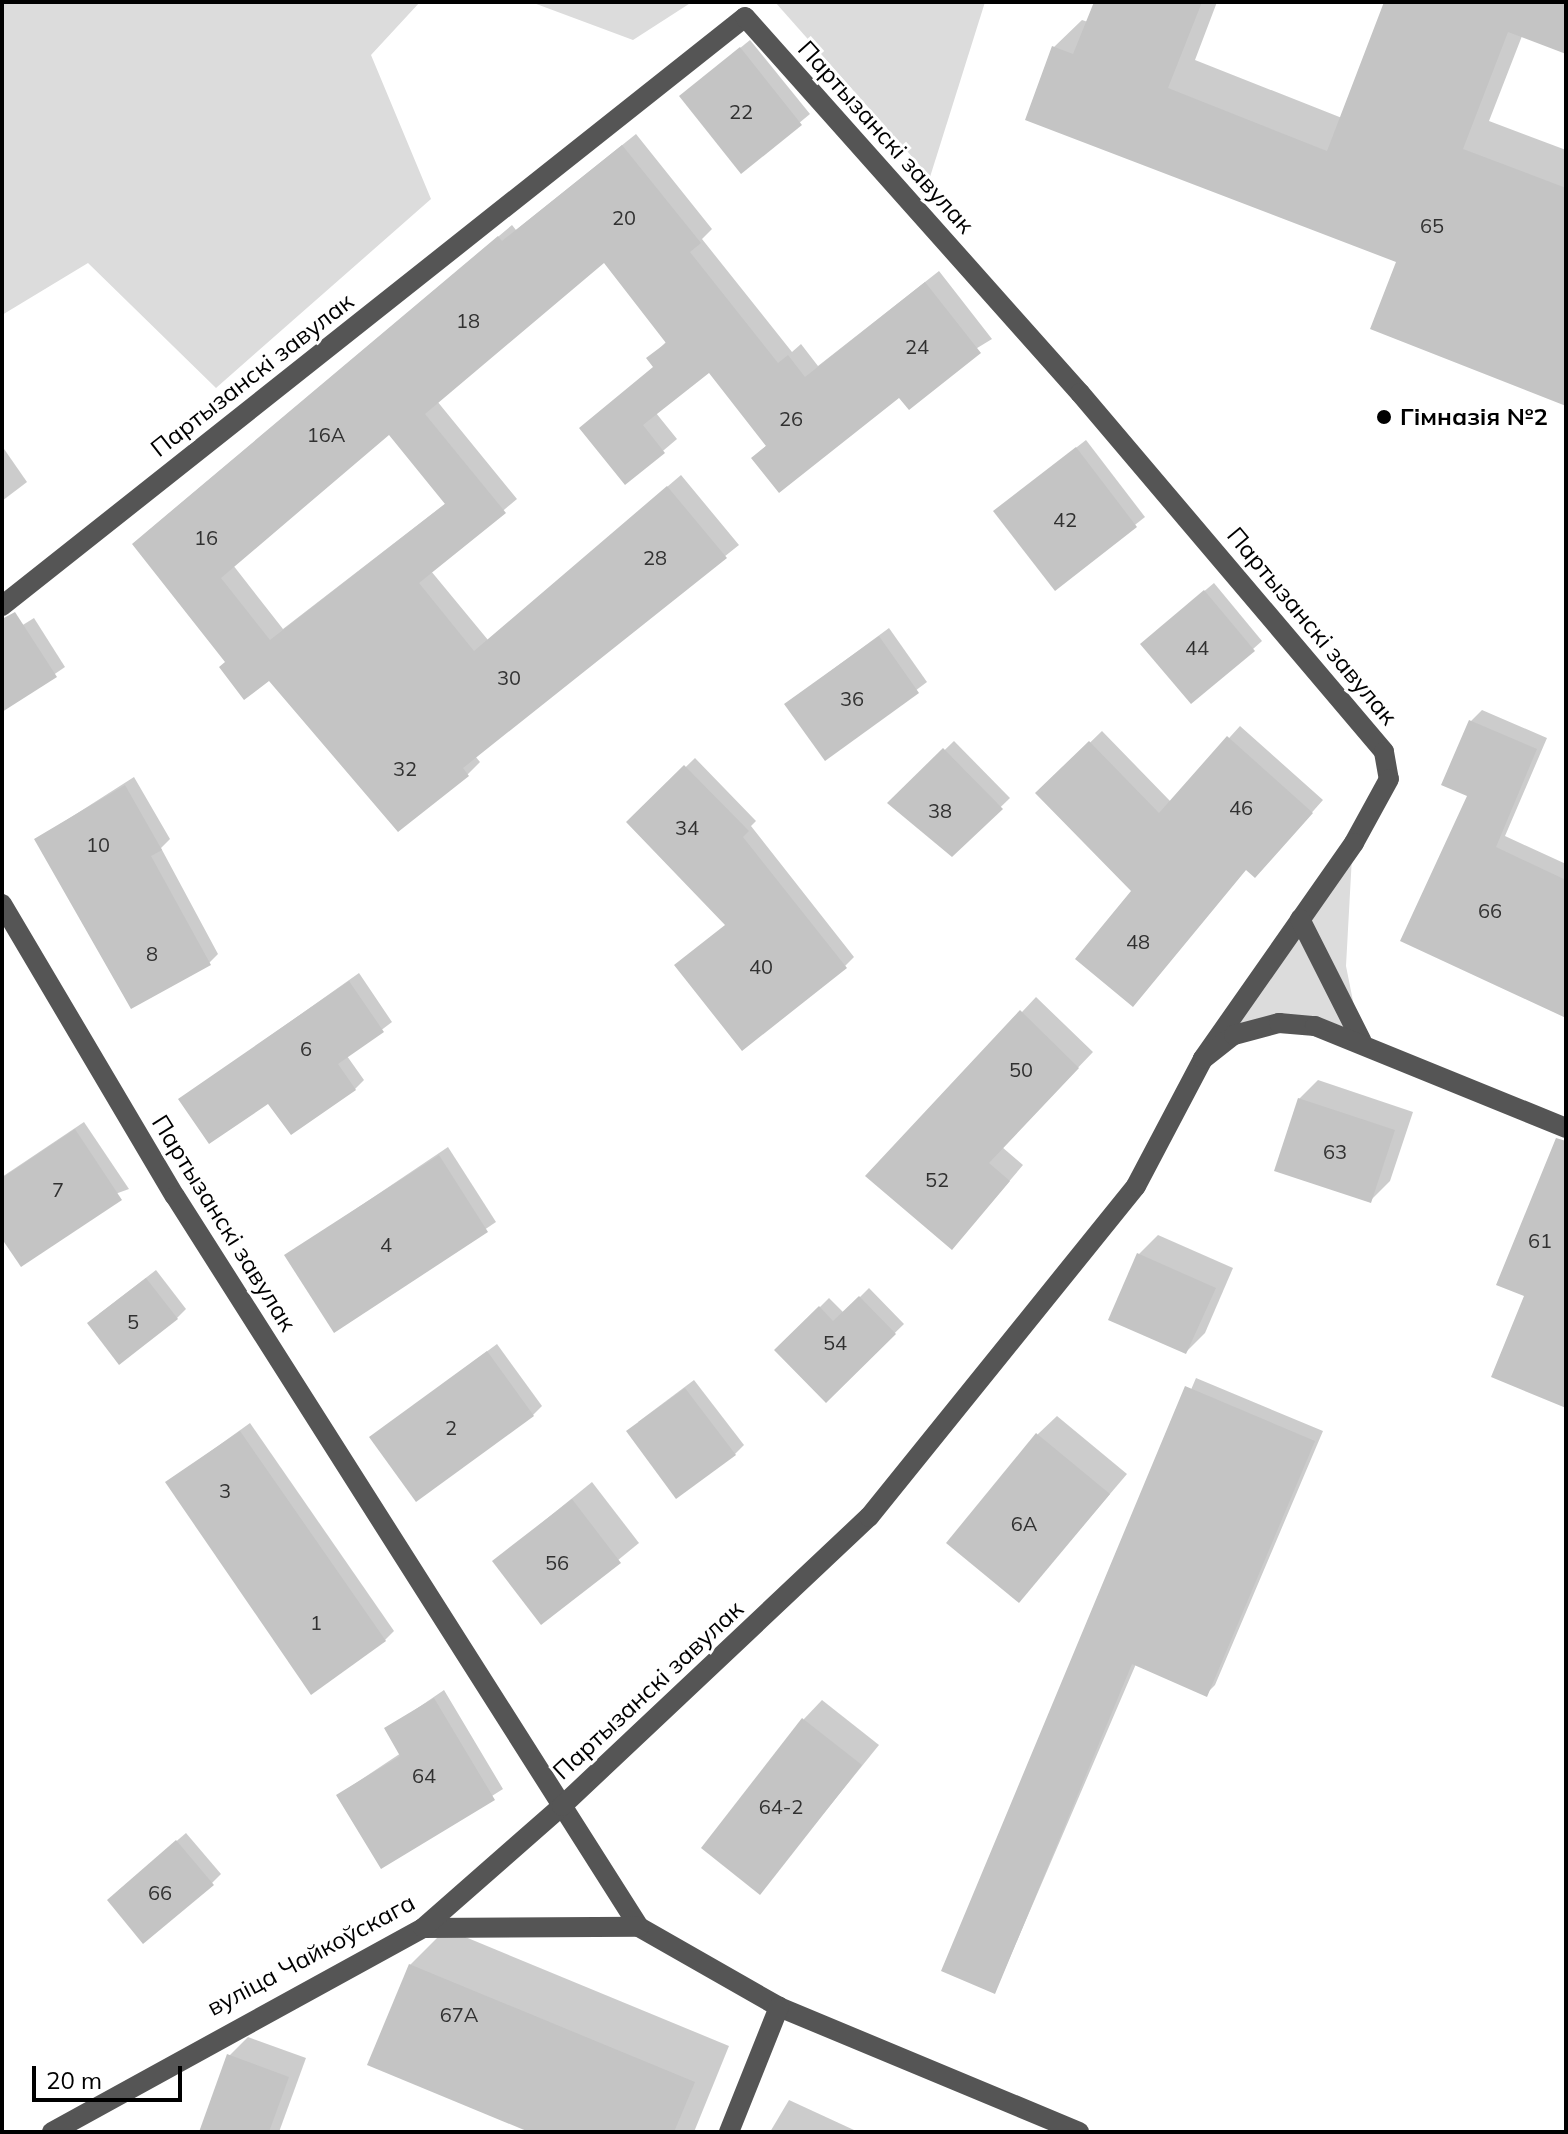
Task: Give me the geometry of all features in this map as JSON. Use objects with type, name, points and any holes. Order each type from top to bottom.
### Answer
[{"type":"street","name":"Партызанскі завулак","points":[[2,606],[745,17],[1080,393],[1384,752],[1389,779],[1354,843],[1300,919]]},
{"type":"street","name":"Партызанскі завулак","points":[[2,904],[175,1196],[562,1806],[869,1517],[964,1407],[1136,1186],[1203,1059],[1234,1035],[1279,1023],[1361,1040],[1566,1128]]},
{"type":"street","points":[[1203,1059],[1300,919],[1361,1040]]},
{"type":"street","points":[[562,1806],[639,1927],[779,2007],[1079,2132]]},
{"type":"street","name":"вуліца Чайкоўскага","points":[[52,2132],[423,1928],[562,1806]]},
{"type":"street","points":[[423,1928],[639,1927]]},
{"type":"street","points":[[729,2132],[779,2007]]},
{"type":"shaded area","points":[[2,2],[420,2],[371,55],[431,199],[216,388],[88,263],[2,315]]},
{"type":"shaded area","points":[[531,2],[692,2],[633,40]]},
{"type":"shaded area","points":[[775,2],[985,2],[930,177]]},
{"type":"shaded area","points":[[1353,838],[1346,966],[1356,1016],[1372,1044],[1296,1022],[1206,1052]]},
{"type":"building","name":"Гімназія №2","points":[[1094,2],[1202,2],[1168,88],[1327,151],[1384,2],[1566,2],[1566,54],[1508,32],[1463,149],[1566,188],[1566,406],[1370,329],[1396,262],[1025,120],[1052,46],[1073,54]]},
{"type":"building","points":[[740,47],[802,125],[741,174],[679,96]]},
{"type":"building","points":[[622,145],[701,243],[690,252],[778,363],[788,355],[805,377],[925,282],[981,353],[909,410],[899,398],[779,493],[751,458],[766,446],[709,373],[643,425],[665,453],[625,485],[579,428],[653,367],[646,358],[666,343],[604,263],[425,414],[506,513],[419,583],[474,651],[667,486],[727,558],[463,768],[469,776],[398,832],[269,681],[244,700],[219,667],[225,662],[132,544],[498,236],[502,241]],"holes":[[[389,435],[445,504],[270,640],[221,578]]]},
{"type":"building","points":[[1076,447],[1137,527],[1055,591],[993,511]]},
{"type":"building","points":[[1204,590],[1255,651],[1191,704],[1140,644]]},
{"type":"building","points":[[15,612],[57,677],[2,712],[2,619]]},
{"type":"building","points":[[879,636],[919,693],[825,761],[784,704]]},
{"type":"building","points":[[1469,720],[1537,749],[1496,847],[1566,880],[1566,1018],[1400,941],[1467,796],[1441,785]]},
{"type":"building","points":[[1227,736],[1313,813],[1255,878],[1246,870],[1133,1007],[1075,959],[1131,891],[1035,793],[1089,741],[1159,813]]},
{"type":"building","points":[[943,748],[1003,809],[952,857],[887,803]]},
{"type":"building","points":[[684,765],[749,831],[743,837],[847,968],[742,1051],[674,965],[725,925],[626,822]]},
{"type":"building","points":[[125,785],[162,850],[151,856],[211,965],[131,1009],[34,839]]},
{"type":"building","points":[[349,981],[384,1032],[338,1064],[356,1090],[291,1135],[268,1104],[209,1144],[178,1099]]},
{"type":"building","points":[[1020,1010],[1079,1068],[989,1163],[1010,1181],[952,1250],[865,1176]]},
{"type":"building","points":[[1298,1098],[1395,1130],[1371,1203],[1274,1171]]},
{"type":"building","points":[[75,1129],[122,1200],[21,1267],[2,1239],[2,1178]]},
{"type":"building","points":[[1556,1138],[1566,1141],[1566,1408],[1491,1377],[1524,1296],[1496,1285]]},
{"type":"building","points":[[439,1155],[488,1232],[334,1333],[284,1255]]},
{"type":"building","points":[[1137,1253],[1216,1288],[1186,1354],[1108,1320]]},
{"type":"building","points":[[146,1278],[178,1319],[119,1365],[87,1323]]},
{"type":"building","points":[[859,1296],[896,1334],[826,1403],[774,1350],[819,1306],[833,1321]]},
{"type":"building","points":[[487,1351],[534,1416],[416,1502],[369,1437]]},
{"type":"building","points":[[1185,1386],[1315,1441],[1207,1697],[1132,1664],[995,1994],[941,1971]]},
{"type":"building","points":[[685,1388],[736,1455],[676,1499],[626,1431]]},
{"type":"building","points":[[240,1431],[386,1641],[311,1695],[165,1482]]},
{"type":"building","points":[[1036,1433],[1110,1494],[1019,1603],[946,1543]]},
{"type":"building","points":[[572,1499],[621,1563],[541,1625],[492,1561]]},
{"type":"building","points":[[434,1698],[495,1800],[381,1869],[336,1795],[400,1756],[384,1728]]},
{"type":"building","points":[[802,1718],[862,1765],[760,1895],[701,1848]]},
{"type":"building","points":[[176,1840],[214,1885],[143,1944],[107,1900]]},
{"type":"building","points":[[409,1964],[695,2082],[674,2132],[529,2132],[367,2065]]},
{"type":"building","points":[[227,2054],[289,2077],[269,2132],[199,2132]]},
{"type":"place","name":"Гімназія №2","points":[[1384,417]]}]
